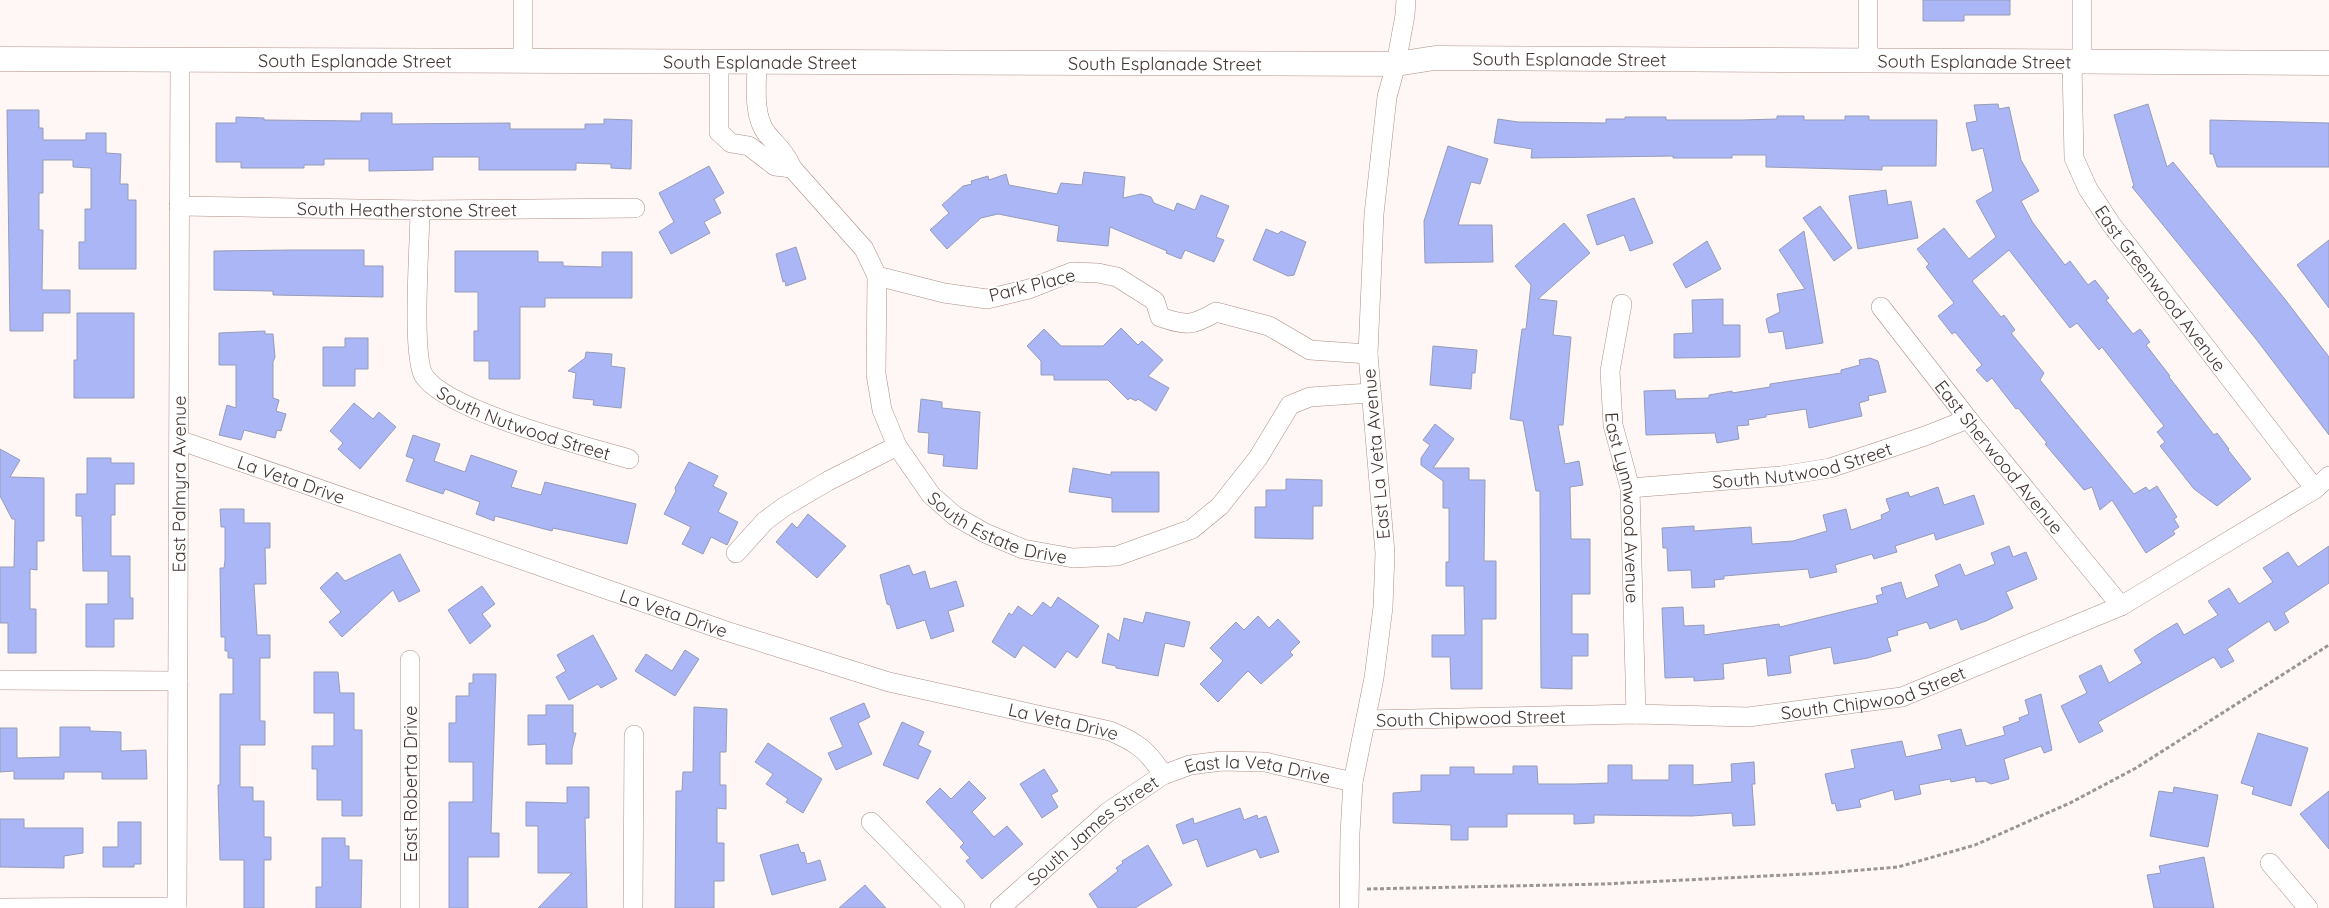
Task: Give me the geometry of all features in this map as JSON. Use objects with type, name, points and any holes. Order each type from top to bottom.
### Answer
[{"type":"main road","name":"South Esplanade Street","points":[[0,59],[1396,64],[1435,58],[1868,62],[2329,63]]},
{"type":"street","points":[[522,61],[523,0]]},
{"type":"street","name":"East La Veta Avenue","points":[[1349,899],[1353,782],[1374,678],[1383,607],[1385,554],[1368,354],[1374,214],[1387,97],[1406,16],[1406,0]]},
{"type":"street","points":[[1868,0],[1868,62]]},
{"type":"street","name":"East Greenwood Avenue","points":[[2082,0],[2077,63],[2074,158],[2088,189],[2111,224],[2315,489]]},
{"type":"street","name":"East Palmyra Avenue","points":[[177,907],[180,60]]},
{"type":"street","points":[[719,61],[719,132],[731,143],[746,146],[775,166],[792,168]]},
{"type":"street","name":"South Estate Drive","points":[[757,61],[759,117],[764,129],[786,154],[792,168],[864,249],[877,276],[876,374],[882,410],[898,446],[931,494],[955,516],[985,534],[1023,549],[1065,556],[1117,556],[1192,529],[1213,512],[1258,458],[1290,405],[1310,397],[1370,393]]},
{"type":"street","points":[[746,146],[764,129]]},
{"type":"street","name":"South Heatherstone Street","points":[[179,206],[420,210],[635,208]]},
{"type":"street","name":"South Nutwood Street","points":[[420,210],[417,348],[424,375],[448,398],[536,432],[629,459]]},
{"type":"street","name":"Park Place","points":[[877,276],[944,293],[987,299],[1029,289],[1072,272],[1098,273],[1117,277],[1155,301],[1160,317],[1181,324],[1199,322],[1216,312],[1268,326],[1310,350],[1368,354]]},
{"type":"street","name":"East Lynnwood Avenue","points":[[1622,304],[1610,371],[1613,424],[1630,488],[1636,714]]},
{"type":"street","name":"East Sherwood Avenue","points":[[1881,307],[1968,419],[2121,606]]},
{"type":"street","name":"South Nutwood Street","points":[[1630,488],[1781,476],[1830,468],[1926,436],[1968,419]]},
{"type":"street","name":"La Veta Drive","points":[[179,440],[726,631],[798,654],[889,682],[1110,731],[1142,747],[1153,757],[1163,775]]},
{"type":"street","points":[[736,553],[765,521],[784,507],[828,481],[898,446]]},
{"type":"street","name":"South Chipwood Street","points":[[1366,720],[1636,714],[1748,717],[1902,696],[2121,606],[2315,489],[2329,476]]},
{"type":"street","name":"East Roberta Drive","points":[[410,660],[410,908]]},
{"type":"street","points":[[0,680],[178,681]]},
{"type":"street","points":[[633,908],[634,735]]},
{"type":"street","name":"East la Veta Drive","points":[[1163,775],[1190,765],[1222,761],[1256,762],[1353,782]]},
{"type":"street","name":"South James Street","points":[[1000,908],[1108,812],[1163,775]]},
{"type":"street","points":[[871,822],[955,908]]},
{"type":"street","points":[[2270,862],[2308,908]]},
{"type":"street","points":[[0,908],[177,907]]},
{"type":"path","points":[[1349,899],[1826,873],[1898,867],[1975,845],[2070,803],[2136,768],[2329,645]]},
{"type":"building","points":[[1923,0],[2010,0],[2010,15],[1964,15],[1964,21],[1923,21]]},
{"type":"building","points":[[1998,104],[1999,109],[2009,107],[2021,160],[2039,191],[2021,201],[2033,223],[2065,265],[2070,261],[2088,285],[2095,280],[2109,298],[2106,300],[2133,334],[2140,329],[2150,342],[2146,345],[2169,377],[2214,435],[2217,433],[2251,479],[2217,506],[2194,489],[2160,446],[2165,442],[2157,432],[2164,426],[2102,347],[2099,350],[2077,323],[2070,328],[2009,250],[1972,281],[2001,317],[2004,315],[2015,330],[2011,333],[2044,373],[2040,380],[2134,494],[2146,487],[2149,491],[2157,486],[2177,517],[2174,519],[2179,527],[2173,531],[2175,534],[2146,553],[2112,500],[2100,510],[2092,487],[2084,490],[1992,378],[1987,382],[1976,370],[1982,365],[1955,332],[1952,334],[1938,316],[1954,303],[1926,267],[1929,264],[1917,249],[1944,228],[1969,259],[1996,237],[1976,201],[1993,191],[1983,148],[1972,151],[1966,123],[1977,121],[1974,105]]},
{"type":"building","points":[[2148,104],[2167,167],[2173,162],[2284,298],[2329,357],[2329,435],[2256,339],[2132,187],[2134,186],[2114,115]]},
{"type":"building","points":[[7,110],[39,110],[39,128],[43,128],[43,140],[86,140],[86,133],[106,133],[106,153],[121,154],[120,184],[128,184],[128,200],[136,200],[136,269],[79,269],[79,242],[85,242],[85,209],[91,209],[91,168],[73,167],[73,160],[43,160],[43,193],[39,193],[39,230],[43,230],[42,290],[70,290],[70,313],[43,313],[43,331],[10,331]]},
{"type":"building","points":[[361,113],[392,113],[392,124],[510,123],[510,129],[585,129],[585,124],[604,124],[604,119],[632,120],[631,169],[611,168],[611,164],[576,163],[576,170],[479,170],[479,157],[433,157],[433,170],[369,171],[369,159],[324,159],[324,165],[304,165],[304,168],[241,168],[241,162],[216,162],[216,123],[236,123],[236,117],[264,118],[264,120],[361,121]]},
{"type":"building","points":[[1777,116],[1804,116],[1804,120],[1845,120],[1845,116],[1869,116],[1869,120],[1937,120],[1936,166],[1882,166],[1882,170],[1766,167],[1766,155],[1732,155],[1732,158],[1673,158],[1673,156],[1531,158],[1532,149],[1494,143],[1498,119],[1518,122],[1606,123],[1606,119],[1625,119],[1625,117],[1666,117],[1666,120],[1742,120],[1777,119]]},
{"type":"building","points":[[2210,120],[2329,123],[2329,167],[2217,167],[2213,154],[2210,154]]},
{"type":"building","points":[[1448,146],[1488,159],[1480,184],[1471,182],[1458,225],[1492,225],[1493,262],[1425,263],[1424,221]]},
{"type":"building","points":[[709,166],[724,193],[714,199],[721,213],[704,222],[710,233],[671,254],[659,232],[674,222],[659,193]]},
{"type":"building","points":[[1084,172],[1125,177],[1123,198],[1141,194],[1151,197],[1154,203],[1174,211],[1177,203],[1195,210],[1201,195],[1229,206],[1216,237],[1224,240],[1214,262],[1185,250],[1181,259],[1166,253],[1167,251],[1110,227],[1108,246],[1057,241],[1059,226],[998,214],[981,218],[947,249],[930,230],[949,213],[942,205],[963,186],[972,184],[971,181],[988,176],[989,180],[1006,174],[1009,185],[1057,194],[1061,183],[1082,185]]},
{"type":"building","points":[[1886,190],[1888,205],[1911,201],[1918,238],[1858,249],[1849,196]]},
{"type":"building","points":[[1634,198],[1653,243],[1630,251],[1624,235],[1597,245],[1587,215]]},
{"type":"building","points":[[1820,206],[1852,248],[1834,261],[1803,218]]},
{"type":"building","points":[[1564,223],[1590,253],[1538,299],[1557,301],[1553,335],[1571,337],[1563,425],[1558,425],[1565,464],[1579,461],[1583,485],[1570,487],[1571,539],[1590,539],[1590,594],[1572,594],[1572,634],[1588,634],[1588,656],[1572,656],[1572,689],[1541,688],[1540,491],[1536,491],[1523,421],[1510,419],[1522,329],[1526,329],[1531,285],[1515,266]]},
{"type":"building","points":[[1266,229],[1278,234],[1281,231],[1306,242],[1294,275],[1288,276],[1253,260]]},
{"type":"building","points":[[1804,231],[1823,343],[1786,349],[1783,331],[1769,333],[1766,319],[1780,312],[1777,294],[1805,289],[1779,250]]},
{"type":"building","points":[[2329,240],[2329,308],[2297,265]]},
{"type":"building","points":[[1707,241],[1721,269],[1686,288],[1673,264]]},
{"type":"building","points":[[796,247],[806,279],[786,286],[785,281],[783,282],[776,254]]},
{"type":"building","points":[[364,250],[364,266],[383,266],[383,297],[273,295],[273,291],[214,290],[214,251]]},
{"type":"building","points":[[455,251],[538,251],[538,262],[563,262],[563,266],[602,267],[602,252],[632,252],[632,298],[545,298],[545,307],[520,307],[520,379],[489,379],[489,361],[474,361],[474,331],[478,331],[478,292],[455,292]]},
{"type":"building","points":[[1723,299],[1723,325],[1740,325],[1740,357],[1674,358],[1674,334],[1693,333],[1692,300]]},
{"type":"building","points":[[77,313],[134,313],[134,398],[74,398],[74,360],[77,360]]},
{"type":"building","points":[[1121,328],[1138,345],[1142,341],[1163,360],[1148,376],[1169,388],[1156,411],[1138,399],[1136,401],[1130,398],[1128,400],[1108,380],[1054,380],[1054,375],[1041,375],[1041,361],[1027,346],[1044,329],[1061,346],[1103,346]]},
{"type":"building","points":[[265,331],[265,334],[273,334],[275,357],[273,362],[273,398],[279,400],[276,411],[286,414],[281,431],[277,430],[275,438],[244,430],[241,440],[219,435],[227,405],[236,408],[236,365],[219,365],[219,333]]},
{"type":"building","points":[[345,338],[368,338],[368,369],[355,369],[355,386],[323,386],[323,347],[345,347]]},
{"type":"building","points":[[1433,346],[1477,350],[1475,373],[1472,373],[1471,389],[1430,385]]},
{"type":"building","points":[[586,352],[612,354],[611,366],[625,368],[621,408],[593,405],[594,400],[573,398],[576,373],[568,371],[585,358]]},
{"type":"building","points":[[1870,358],[1878,361],[1886,392],[1868,396],[1869,400],[1859,403],[1862,416],[1809,428],[1806,409],[1766,415],[1766,417],[1748,420],[1749,425],[1737,426],[1739,439],[1717,443],[1715,433],[1646,435],[1644,391],[1675,390],[1676,399],[1709,398],[1709,395],[1770,387],[1770,384],[1841,373],[1841,370],[1860,365],[1859,360]]},
{"type":"building","points":[[921,399],[942,402],[942,408],[980,412],[977,469],[943,466],[944,455],[928,453],[929,433],[918,432]]},
{"type":"building","points":[[354,403],[373,419],[379,412],[396,427],[360,469],[338,449],[343,443],[330,431]]},
{"type":"building","points":[[1435,424],[1454,439],[1433,468],[1469,468],[1469,480],[1485,480],[1484,561],[1496,561],[1496,619],[1482,619],[1482,689],[1451,689],[1450,657],[1432,657],[1432,635],[1465,635],[1464,586],[1446,586],[1446,562],[1449,562],[1449,508],[1443,508],[1443,481],[1421,465],[1421,458],[1430,445],[1423,440]]},
{"type":"building","points":[[413,435],[440,444],[434,461],[465,472],[471,455],[517,471],[511,487],[541,495],[545,482],[636,504],[627,544],[553,528],[552,531],[495,516],[494,521],[476,514],[480,502],[445,489],[443,494],[406,481],[414,459],[406,456]]},
{"type":"building","points":[[0,449],[20,460],[10,477],[44,478],[44,541],[37,541],[37,570],[30,569],[30,609],[36,609],[36,653],[8,653],[8,623],[0,623],[0,567],[14,567],[15,519],[12,519],[0,496]]},
{"type":"building","points":[[87,458],[111,458],[111,463],[134,463],[134,484],[115,484],[115,515],[111,515],[111,556],[130,556],[130,598],[133,598],[133,619],[114,619],[114,647],[86,647],[86,604],[108,604],[108,571],[83,571],[82,516],[76,516],[76,494],[87,494]]},
{"type":"building","points":[[689,462],[718,476],[713,486],[727,493],[718,512],[738,522],[727,545],[711,537],[703,554],[682,544],[691,527],[664,514]]},
{"type":"building","points":[[1073,468],[1111,475],[1111,472],[1159,472],[1159,512],[1112,512],[1112,498],[1069,492]]},
{"type":"building","points":[[1286,479],[1322,480],[1322,506],[1313,506],[1313,539],[1255,538],[1255,507],[1266,507],[1266,490],[1286,490]]},
{"type":"building","points":[[1938,487],[1944,505],[1974,495],[1984,524],[1936,540],[1934,533],[1895,546],[1897,552],[1874,559],[1872,554],[1835,565],[1837,572],[1810,578],[1808,569],[1724,576],[1724,579],[1714,580],[1715,587],[1692,588],[1691,570],[1668,571],[1667,548],[1663,548],[1662,528],[1694,526],[1694,531],[1751,527],[1752,544],[1793,541],[1827,531],[1823,515],[1846,509],[1851,530],[1882,519],[1881,515],[1890,511],[1886,499],[1908,492],[1910,497]]},
{"type":"building","points":[[220,509],[244,509],[244,523],[270,523],[270,548],[265,548],[266,584],[254,584],[257,635],[270,635],[270,658],[260,658],[260,721],[265,721],[265,745],[240,745],[240,787],[253,787],[253,801],[264,801],[264,837],[271,837],[271,860],[264,860],[264,908],[244,908],[244,860],[220,860],[218,785],[220,785],[220,694],[233,694],[233,658],[228,658],[228,651],[225,651],[225,637],[221,637],[220,568],[224,568],[225,560],[225,527],[221,527]]},
{"type":"building","points":[[808,514],[846,546],[817,578],[776,542],[792,523],[797,528]]},
{"type":"building","points":[[2009,546],[2013,557],[2026,552],[2037,579],[2006,592],[2013,608],[1986,621],[1961,630],[1957,619],[1930,629],[1927,622],[1897,631],[1898,635],[1887,638],[1891,651],[1868,658],[1834,664],[1831,647],[1789,656],[1791,673],[1768,676],[1766,658],[1723,664],[1724,679],[1694,681],[1694,677],[1665,678],[1662,608],[1683,607],[1684,626],[1704,625],[1704,635],[1779,624],[1780,627],[1878,603],[1876,596],[1883,594],[1881,588],[1901,582],[1906,599],[1939,586],[1935,575],[1960,564],[1965,576],[1995,564],[1991,553]]},
{"type":"building","points":[[2329,546],[2329,583],[2284,613],[2289,622],[2275,631],[2269,621],[2227,649],[2234,661],[2221,668],[2214,657],[2098,722],[2103,731],[2079,743],[2061,706],[2087,693],[2079,676],[2101,665],[2109,683],[2142,663],[2134,650],[2157,635],[2177,623],[2184,635],[2218,615],[2208,601],[2229,588],[2239,604],[2273,582],[2263,568],[2288,552],[2298,567]]},
{"type":"building","points":[[400,554],[420,591],[399,602],[393,590],[342,637],[329,622],[341,612],[320,588],[337,572],[345,581]]},
{"type":"building","points":[[909,565],[913,575],[925,571],[930,589],[956,581],[964,606],[948,611],[954,631],[931,639],[925,620],[897,629],[890,605],[887,604],[880,575]]},
{"type":"building","points":[[482,586],[495,604],[482,614],[491,626],[470,644],[448,610]]},
{"type":"building","points":[[1058,597],[1099,626],[1077,658],[1067,651],[1055,668],[1023,645],[1015,658],[992,642],[1009,613],[1012,615],[1018,606],[1032,616],[1043,602],[1051,608]]},
{"type":"building","points":[[1146,612],[1190,622],[1184,647],[1165,643],[1158,676],[1116,668],[1116,666],[1102,663],[1108,633],[1119,641],[1124,618],[1143,623]]},
{"type":"building","points":[[1258,616],[1269,628],[1278,619],[1300,642],[1290,652],[1293,655],[1261,684],[1248,671],[1218,702],[1200,684],[1223,661],[1210,648],[1236,622],[1244,630]]},
{"type":"building","points":[[593,635],[617,679],[601,688],[598,684],[569,700],[556,677],[566,671],[557,655]]},
{"type":"building","points":[[685,650],[699,659],[675,696],[635,671],[646,654],[672,671]]},
{"type":"building","points":[[314,672],[338,672],[340,693],[354,693],[354,730],[362,730],[362,816],[342,816],[342,800],[317,800],[317,769],[312,769],[312,746],[334,746],[334,713],[314,713]]},
{"type":"building","points":[[473,674],[496,674],[491,833],[499,833],[499,857],[468,857],[468,908],[449,908],[449,802],[473,802],[473,762],[449,762],[449,723],[456,723],[456,696],[469,696],[469,683],[473,683]]},
{"type":"building","points":[[2041,694],[2052,750],[2044,753],[2041,746],[2004,759],[2009,779],[1991,784],[1985,781],[1976,782],[1975,777],[1951,782],[1950,779],[1919,785],[1921,794],[1895,800],[1893,790],[1859,800],[1861,807],[1837,811],[1835,803],[1832,804],[1825,774],[1855,768],[1851,750],[1902,741],[1906,757],[1942,749],[1938,735],[1961,729],[1966,746],[2005,735],[2003,727],[2020,721],[2019,718],[2029,714],[2025,700]]},
{"type":"building","points":[[864,703],[870,717],[858,723],[872,754],[836,770],[828,753],[843,747],[830,718]]},
{"type":"building","points":[[546,705],[573,705],[573,733],[576,733],[572,749],[572,764],[546,764],[546,744],[528,745],[528,715],[546,715]]},
{"type":"building","points":[[694,707],[727,709],[726,752],[720,752],[720,785],[726,785],[726,809],[717,808],[717,843],[724,843],[724,881],[714,881],[714,908],[675,908],[676,791],[682,791],[683,772],[693,772]]},
{"type":"building","points":[[902,722],[924,732],[918,745],[931,751],[918,779],[883,765]]},
{"type":"building","points":[[60,727],[90,727],[90,731],[121,732],[121,751],[146,750],[147,779],[102,779],[102,772],[64,772],[64,779],[14,779],[14,771],[0,772],[0,728],[17,728],[17,758],[60,757]]},
{"type":"building","points":[[2258,733],[2308,748],[2291,806],[2252,794],[2254,787],[2241,783]]},
{"type":"building","points":[[768,743],[822,779],[803,813],[786,802],[788,799],[766,784],[773,774],[755,762]]},
{"type":"building","points":[[1754,762],[1755,784],[1752,784],[1755,825],[1733,826],[1732,813],[1692,816],[1594,815],[1594,823],[1574,824],[1574,814],[1507,814],[1507,827],[1468,827],[1468,840],[1451,840],[1451,825],[1393,823],[1393,793],[1421,791],[1421,775],[1450,775],[1450,767],[1474,767],[1474,774],[1513,774],[1513,766],[1537,766],[1538,784],[1574,784],[1608,783],[1608,765],[1632,765],[1632,780],[1669,780],[1669,765],[1693,765],[1693,785],[1732,782],[1731,764]]},
{"type":"building","points":[[1044,769],[1058,791],[1051,795],[1058,807],[1042,818],[1020,784]]},
{"type":"building","points":[[969,781],[986,798],[972,812],[994,837],[1007,826],[1023,844],[982,879],[966,861],[970,858],[960,847],[964,843],[926,802],[940,788],[951,799]]},
{"type":"building","points":[[567,787],[589,787],[589,818],[585,818],[587,908],[538,908],[572,873],[538,873],[538,826],[526,826],[526,802],[567,803]]},
{"type":"building","points":[[2174,787],[2218,795],[2208,847],[2150,836],[2159,791],[2173,793]]},
{"type":"building","points":[[2329,791],[2329,849],[2300,814]]},
{"type":"building","points":[[1240,808],[1244,820],[1257,815],[1258,819],[1266,816],[1279,852],[1260,858],[1256,849],[1207,867],[1197,839],[1183,844],[1176,825],[1193,818],[1194,824]]},
{"type":"building","points":[[0,819],[24,819],[24,828],[83,828],[83,853],[64,856],[64,868],[0,867]]},
{"type":"building","points":[[118,822],[141,822],[141,864],[134,864],[134,867],[103,867],[103,847],[118,847]]},
{"type":"building","points":[[322,838],[345,838],[345,846],[349,846],[349,860],[362,860],[361,908],[316,908],[316,887],[322,887]]},
{"type":"building","points":[[798,844],[801,853],[804,852],[807,864],[820,860],[826,880],[772,895],[760,855]]},
{"type":"building","points":[[1148,845],[1172,885],[1135,908],[1098,908],[1089,894],[1118,871],[1116,868],[1123,863],[1122,861]]},
{"type":"building","points":[[2204,857],[2214,908],[2154,908],[2147,875],[2161,873],[2159,866]]},
{"type":"building","points":[[865,885],[886,908],[839,908]]}]
